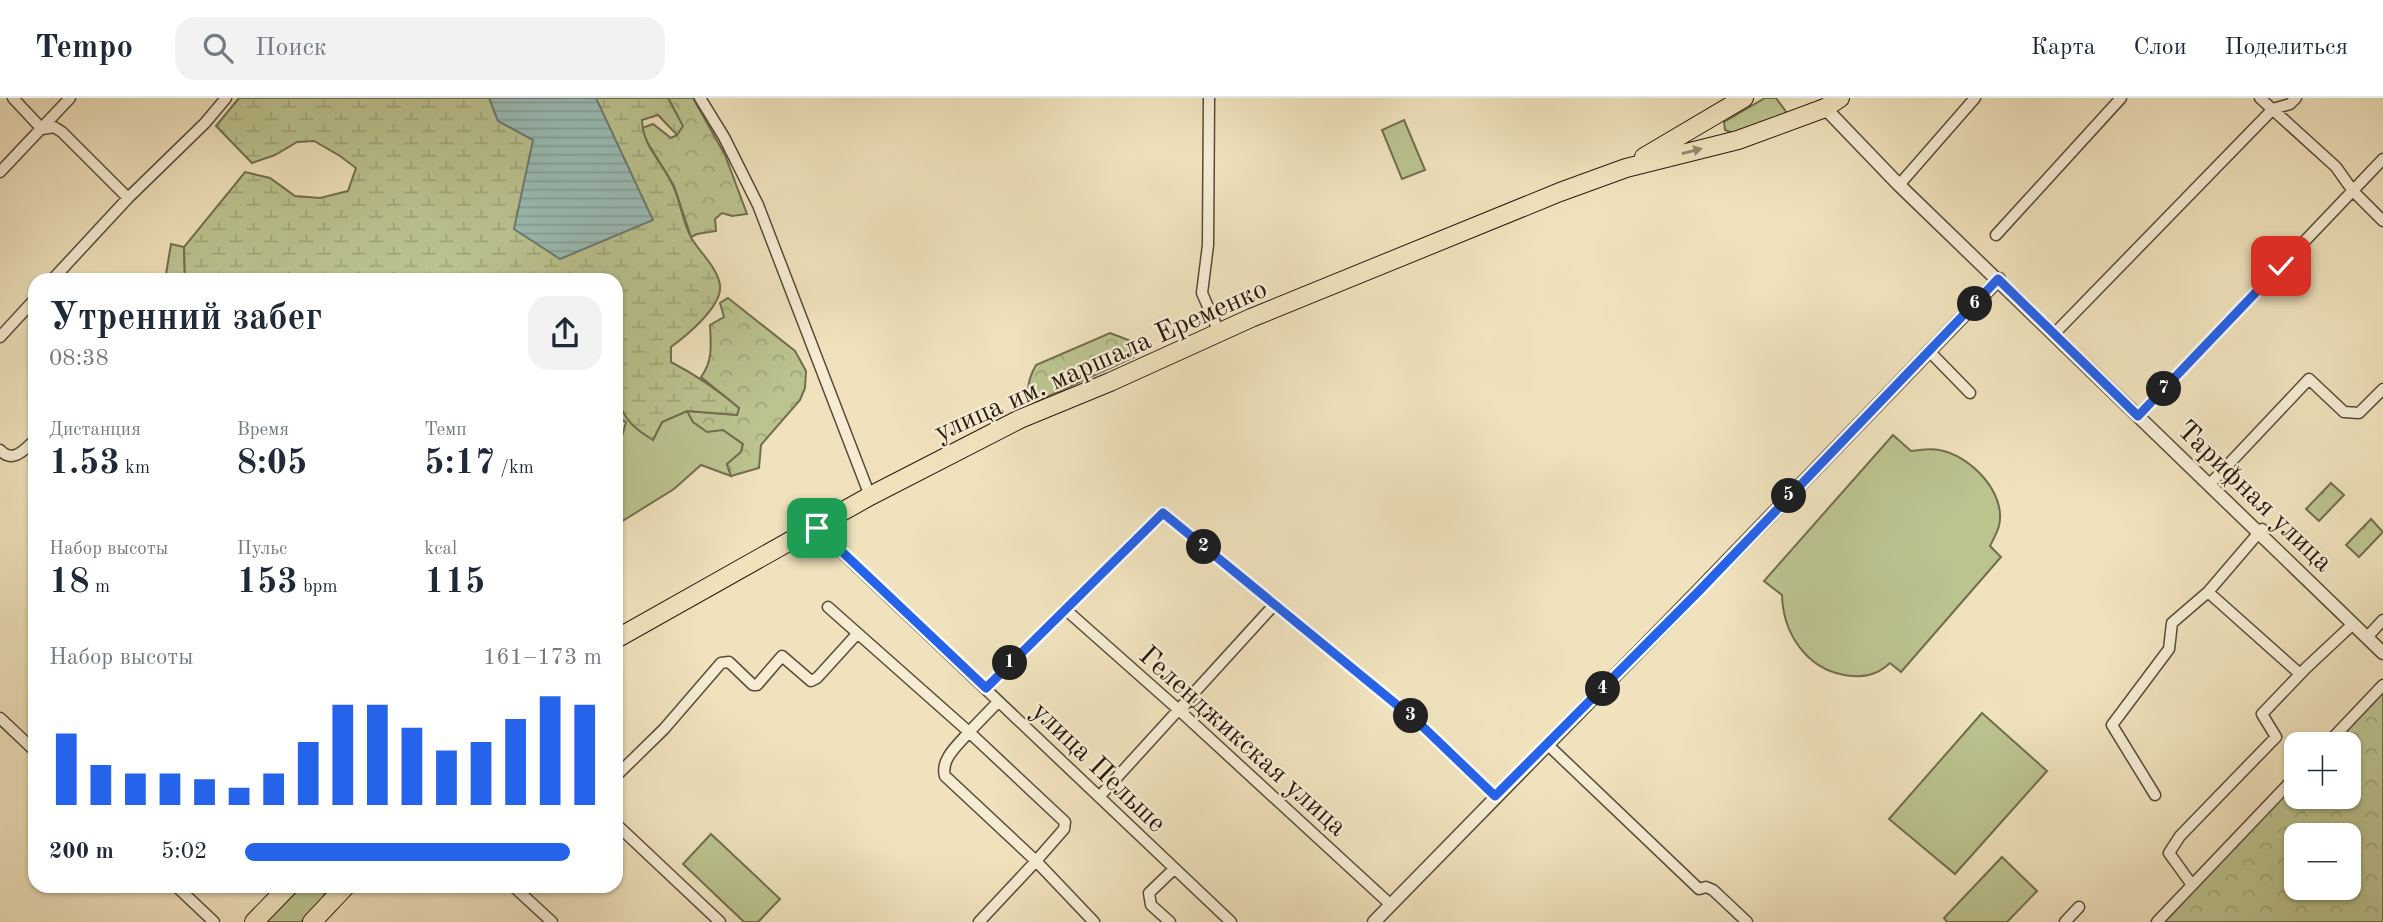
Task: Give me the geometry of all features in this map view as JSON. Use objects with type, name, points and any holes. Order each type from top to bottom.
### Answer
[{"type":"highway","points":[[1626,168],[1744,98]]},
{"type":"highway","points":[[1626,168],[1738,139],[1825,108],[1840,98]]},
{"type":"highway","points":[[1723,110],[1718,123],[1721,132],[1728,138],[1738,139]]},
{"type":"highway","name":"улица им. маршала Еременко","points":[[623,635],[870,496],[1020,419],[1110,382],[1219,332],[1560,192],[1626,168]]},
{"type":"highway","points":[[254,922],[282,893]]},
{"type":"highway","points":[[313,922],[336,893]]},
{"type":"street","points":[[13,98],[42,128]]},
{"type":"street","points":[[0,173],[70,98]]},
{"type":"street","points":[[58,273],[128,198],[205,123],[226,98]]},
{"type":"street","points":[[700,98],[724,136],[758,205],[870,496]]},
{"type":"street","points":[[1209,98],[1208,245],[1202,293],[1219,332]]},
{"type":"street","points":[[1899,185],[1975,98]]},
{"type":"street","points":[[1996,235],[2121,98]]},
{"type":"street","points":[[2260,98],[2336,167],[2353,191],[2383,221]]},
{"type":"street","points":[[2054,334],[2273,109],[2290,104],[2296,98]]},
{"type":"street","name":"Тарифная улица","points":[[1825,108],[1899,185],[2260,531],[2383,653]]},
{"type":"street","points":[[42,128],[54,127],[62,132],[128,198]]},
{"type":"street","points":[[2138,416],[2383,159]]},
{"type":"street","points":[[1374,922],[1998,279]]},
{"type":"street","points":[[0,337],[28,307]]},
{"type":"street","points":[[1929,351],[1970,393]]},
{"type":"street","points":[[2209,485],[2309,379],[2344,412],[2359,413],[2383,389]]},
{"type":"street","points":[[0,450],[13,457],[28,447]]},
{"type":"street","points":[[986,688],[1163,513],[1419,723],[1495,796]]},
{"type":"street","name":"улица Пельше","points":[[817,528],[1231,922]]},
{"type":"street","points":[[2155,795],[2112,725],[2169,649],[2172,623],[2208,592],[2260,531]]},
{"type":"street","points":[[2208,592],[2300,674]]},
{"type":"street","points":[[1099,797],[1275,605]]},
{"type":"street","points":[[828,607],[969,732],[1065,822],[1065,829],[979,922]]},
{"type":"street","name":"Геленджикская улица","points":[[1065,609],[1391,905]]},
{"type":"street","points":[[2370,634],[2383,620]]},
{"type":"street","points":[[2192,885],[2169,853],[2180,836],[2276,737],[2262,714],[2353,624]]},
{"type":"street","points":[[623,769],[664,729],[721,663],[729,662],[752,685],[757,685],[782,656],[811,681],[817,678],[858,634]]},
{"type":"street","points":[[2338,732],[2383,685]]},
{"type":"street","points":[[997,700],[945,762],[945,776],[1035,861],[1094,922]]},
{"type":"street","points":[[0,718],[28,744]]},
{"type":"street","points":[[1547,744],[1699,888],[1713,890],[1746,922]]},
{"type":"street","points":[[2157,922],[2284,789]]},
{"type":"street","points":[[623,831],[720,922]]},
{"type":"street","points":[[1170,922],[1151,905],[1149,893],[1174,869]]},
{"type":"street","points":[[183,893],[214,922]]},
{"type":"street","points":[[521,893],[552,922]]},
{"type":"street","points":[[2065,922],[2079,907]]},
{"type":"green space","points":[[239,98],[668,98],[683,126],[677,135],[658,115],[642,120],[643,130],[650,148],[674,188],[689,233],[712,266],[720,285],[716,302],[710,311],[671,347],[671,362],[731,401],[739,408],[737,415],[687,411],[662,422],[653,440],[631,424],[623,412],[623,273],[185,273],[184,247],[245,172],[270,178],[295,196],[320,198],[348,191],[356,168],[314,141],[297,142],[275,155],[252,163],[216,126]]},
{"type":"green space","points":[[668,98],[693,98],[725,155],[747,214],[732,216],[722,213],[715,219],[716,231],[691,237],[674,186],[643,135],[642,128],[653,124],[671,138],[677,135],[682,126]]},
{"type":"green space","points":[[1765,98],[1776,98],[1787,113],[1733,133],[1725,130],[1724,122]]},
{"type":"green space","points":[[1404,120],[1425,170],[1402,179],[1382,130]]},
{"type":"green space","points":[[171,244],[184,247],[185,273],[166,273]]},
{"type":"green space","points":[[728,298],[795,351],[806,371],[805,388],[800,400],[761,445],[759,468],[731,476],[727,464],[741,452],[743,444],[723,430],[707,432],[693,422],[687,411],[737,415],[739,408],[701,377],[709,359],[710,325],[724,317],[720,303]]},
{"type":"green space","points":[[1110,333],[1131,341],[1134,357],[1034,403],[1029,402],[1029,383],[1036,365]]},
{"type":"green space","points":[[623,392],[653,440],[662,422],[687,411],[694,422],[723,430],[743,444],[741,452],[727,464],[731,476],[701,465],[674,489],[623,521],[623,433],[626,422],[623,420]]},
{"type":"green space","points":[[1893,435],[1911,451],[1933,449],[1951,453],[1963,459],[1984,478],[1992,489],[2000,513],[1999,526],[1990,546],[2001,557],[1901,672],[1890,663],[1869,675],[1844,675],[1818,665],[1799,647],[1787,623],[1782,595],[1764,581]]},
{"type":"green space","points":[[2331,483],[2344,495],[2319,521],[2306,509]]},
{"type":"green space","points":[[2371,519],[2383,532],[2359,557],[2346,545]]},
{"type":"green space","points":[[2383,691],[2383,922],[2162,922],[2284,795],[2284,809],[2361,809],[2361,732],[2344,732]]},
{"type":"green space","points":[[1982,713],[2047,771],[1955,874],[1889,819]]},
{"type":"green space","points":[[711,834],[780,899],[758,922],[744,922],[683,864]]},
{"type":"green space","points":[[2002,857],[2037,891],[2007,922],[1947,922],[1944,918]]},
{"type":"green space","points":[[292,893],[325,893],[301,922],[264,922]]},
{"type":"water","points":[[489,98],[596,98],[653,220],[560,259],[514,229],[533,140],[498,121]]},
{"type":"route","points":[[817,528],[986,688],[1163,513],[1419,723],[1495,796],[1698,592],[1998,279],[2138,416],[2281,266]]}]
